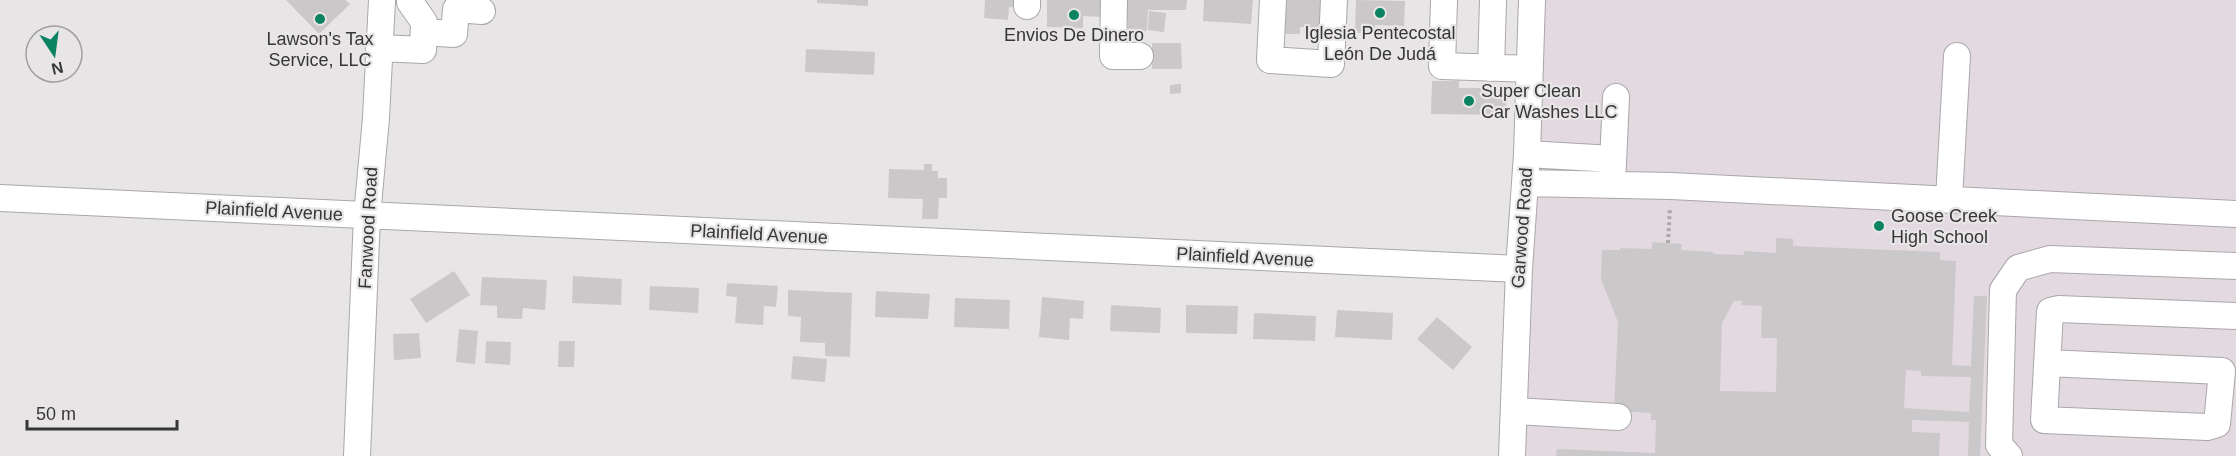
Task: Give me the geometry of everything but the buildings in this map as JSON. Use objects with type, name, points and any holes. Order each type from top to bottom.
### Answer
[{"type":"street","name":"Fanwood Road","points":[[357,456],[367,216],[376,118],[382,0]]},
{"type":"street","points":[[1114,0],[1113,56],[1140,56]]},
{"type":"street","points":[[1273,0],[1270,60],[1331,64],[1334,0]]},
{"type":"street","points":[[1444,0],[1442,66],[1530,69]]},
{"type":"street","points":[[1491,68],[1493,0]]},
{"type":"street","name":"Garwood Road","points":[[1512,456],[1532,0]]},
{"type":"street","points":[[379,48],[423,50],[424,22],[410,2]]},
{"type":"street","points":[[424,32],[454,34],[456,9],[482,10]]},
{"type":"street","points":[[1949,199],[1957,56]]},
{"type":"street","points":[[1612,185],[1616,97]]},
{"type":"street","points":[[1527,154],[1613,159]]},
{"type":"street","points":[[1525,183],[1671,186],[2236,214]]},
{"type":"street","name":"Plainfield Avenue","points":[[0,198],[1519,269]]},
{"type":"street","points":[[2008,456],[1999,445],[2003,290],[2018,268],[2050,259],[2236,266]]},
{"type":"street","points":[[2047,363],[2229,371],[2217,424],[2207,427],[2044,420],[2047,363],[2050,311],[2058,309],[2236,316]]},
{"type":"street","points":[[1515,411],[1618,417]]},
{"type":"path","points":[[1668,243],[1671,186]]},
{"type":"shaded area","name":"Goose Creek High School","points":[[1532,0],[2236,0],[2236,456],[1512,456]]},
{"type":"place","name":"Iglesia Pentecostal León De Judá","points":[[1380,13]]},
{"type":"place","name":"Envios De Dinero","points":[[1074,15]]},
{"type":"place","name":"Lawson's Tax Service, LLC","points":[[320,19]]},
{"type":"place","name":"Super Clean Car Washes LLC","points":[[1469,101]]},
{"type":"place","name":"Goose Creek High School","points":[[1879,226]]}]
